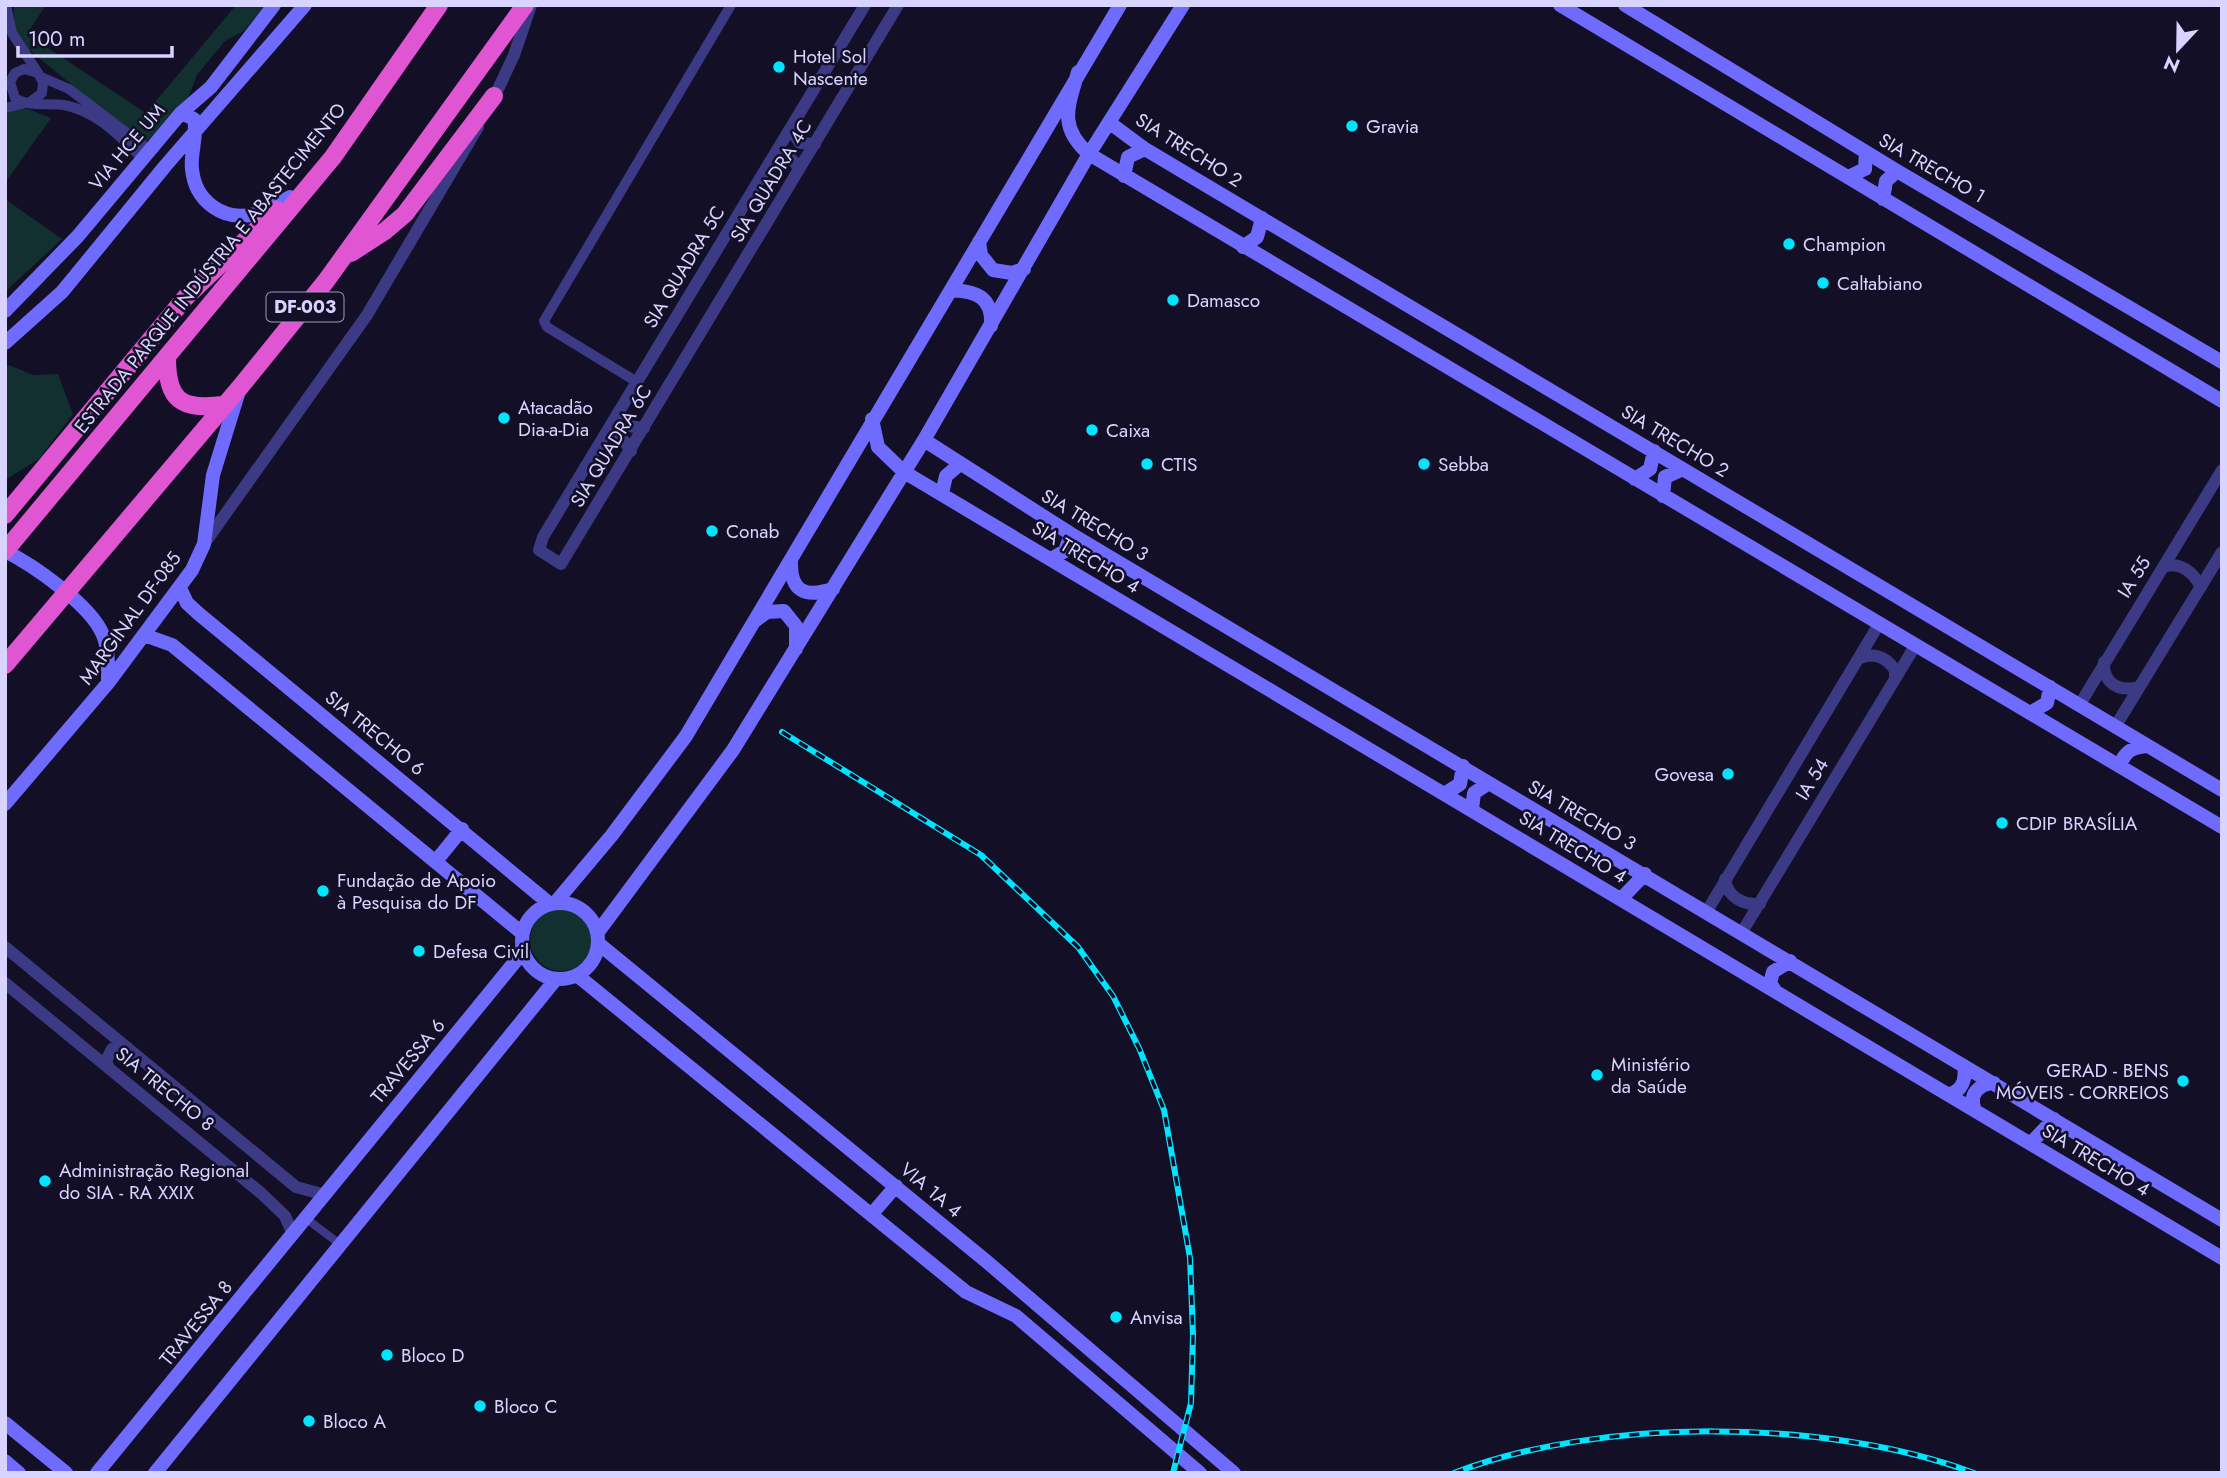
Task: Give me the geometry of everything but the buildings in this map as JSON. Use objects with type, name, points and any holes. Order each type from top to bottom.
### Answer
[{"type":"highway","name":"ESTRADA PARQUE INDÚSTRIA E ABASTECIMENTO","points":[[5,551],[333,157],[439,5]]},
{"type":"highway","name":"DF-003","points":[[5,665],[241,386],[342,258],[525,5]]},
{"type":"highway","points":[[342,258],[386,231],[405,214],[495,96]]},
{"type":"highway","points":[[5,515],[186,297],[333,157]]},
{"type":"highway","points":[[167,357],[169,387],[176,399],[196,407],[223,405]]},
{"type":"main road","name":"VIA HCE UM","points":[[5,311],[78,236],[181,113],[211,87],[274,5]]},
{"type":"main road","points":[[5,343],[42,312],[92,258],[305,5]]},
{"type":"main road","points":[[553,904],[582,909],[592,919],[598,938],[596,957],[578,976],[556,979],[535,971],[523,951],[522,933],[532,915],[553,904],[612,835],[686,736],[1120,5]]},
{"type":"main road","points":[[1560,5],[2222,401]]},
{"type":"main road","name":"SIA TRECHO 1","points":[[1625,5],[1897,171],[2222,362]]},
{"type":"main road","points":[[598,938],[733,750],[796,651],[991,327],[1089,155],[1180,8]]},
{"type":"main road","points":[[239,48],[238,61],[243,67],[252,68]]},
{"type":"main road","points":[[1078,72],[1067,122],[1070,135],[1089,155],[2222,827]]},
{"type":"main road","points":[[181,113],[194,119],[191,166],[195,185],[213,208],[241,216],[257,213],[290,197]]},
{"type":"main road","name":"SIA TRECHO 2","points":[[1110,123],[1145,149],[2222,790]]},
{"type":"main road","points":[[1124,176],[1128,157],[1145,149]]},
{"type":"main road","points":[[1848,177],[1864,169],[1866,152]]},
{"type":"main road","points":[[1883,199],[1886,181],[1897,171]]},
{"type":"main road","points":[[1243,247],[1257,237],[1262,218]]},
{"type":"main road","points":[[78,236],[78,256],[92,258]]},
{"type":"main road","points":[[979,242],[981,255],[993,270],[1012,273],[1024,269]]},
{"type":"main road","points":[[42,312],[69,273],[64,264],[55,261]]},
{"type":"main road","points":[[951,290],[976,293],[984,298],[989,305],[991,327]]},
{"type":"main road","name":"MARGINAL DF-085","points":[[5,804],[108,683],[180,588],[204,544],[213,475],[241,386]]},
{"type":"main road","name":"SIA TRECHO 4","points":[[872,419],[878,447],[904,472],[2222,1258]]},
{"type":"main road","name":"SIA TRECHO 3","points":[[924,440],[1072,534],[2222,1220]]},
{"type":"main road","points":[[1634,479],[1650,469],[1654,451]]},
{"type":"main road","points":[[942,493],[946,476],[960,464]]},
{"type":"main road","points":[[1663,496],[1665,477],[1683,469]]},
{"type":"main road","points":[[1051,559],[1065,551],[1072,534]]},
{"type":"main road","points":[[5,551],[26,562],[65,593],[102,633],[108,683]]},
{"type":"main road","points":[[791,559],[792,580],[803,591],[812,594],[833,589]]},
{"type":"main road","name":"SIA TRECHO 6","points":[[180,588],[187,603],[199,614],[553,904]]},
{"type":"main road","points":[[752,623],[766,612],[784,611],[796,626],[796,651]]},
{"type":"main road","points":[[144,635],[172,645],[522,933]]},
{"type":"main road","points":[[2030,713],[2047,703],[2050,687]]},
{"type":"main road","points":[[2120,766],[2126,753],[2132,748],[2148,746]]},
{"type":"main road","points":[[1446,793],[1460,784],[1463,766]]},
{"type":"main road","points":[[1472,809],[1475,793],[1489,783]]},
{"type":"main road","points":[[436,861],[462,829]]},
{"type":"main road","points":[[1621,899],[1645,874]]},
{"type":"main road","name":"VIA 1A 4","points":[[598,938],[1234,1473]]},
{"type":"main road","name":"TRAVESSA 6","points":[[322,1194],[523,951]]},
{"type":"main road","points":[[1774,989],[1770,983],[1773,972],[1790,961]]},
{"type":"main road","points":[[578,976],[966,1292],[1016,1316],[1200,1473]]},
{"type":"main road","points":[[155,1473],[556,979]]},
{"type":"main road","points":[[1949,1094],[1959,1090],[1963,1084],[1964,1066]]},
{"type":"main road","points":[[1975,1110],[1975,1093],[1979,1087],[1994,1083]]},
{"type":"main road","points":[[2031,1143],[2054,1119]]},
{"type":"main road","points":[[871,1215],[896,1186]]},
{"type":"main road","name":"TRAVESSA 8","points":[[97,1473],[322,1194]]},
{"type":"main road","points":[[5,1423],[65,1472]]},
{"type":"main road","points":[[5,1461],[19,1473]]},
{"type":"street","points":[[6,5],[12,33],[39,75],[42,93],[28,103]]},
{"type":"street","points":[[204,544],[393,276],[495,96],[514,55],[531,5]]},
{"type":"street","points":[[637,382],[545,323],[545,318],[731,5]]},
{"type":"street","name":"SIA QUADRA 5C","points":[[561,564],[539,550],[543,537],[865,5]]},
{"type":"street","name":"SIA QUADRA 4C","points":[[693,347],[898,5]]},
{"type":"street","points":[[8,88],[12,77],[19,71],[29,69],[69,89],[145,153]]},
{"type":"street","points":[[5,70],[8,88],[15,98],[28,103]]},
{"type":"street","points":[[5,108],[28,103],[62,105],[87,112],[145,153]]},
{"type":"street","points":[[791,130],[800,143],[815,144]]},
{"type":"street","points":[[774,156],[789,156],[799,168]]},
{"type":"street","name":"SIA QUADRA 6C","points":[[561,564],[693,347]]},
{"type":"street","points":[[619,411],[628,426],[644,429]]},
{"type":"street","points":[[606,433],[622,438],[631,451]]},
{"type":"street","name":"IA 55","points":[[2080,704],[2222,470]]},
{"type":"street","points":[[2115,727],[2222,552]]},
{"type":"street","points":[[2164,567],[2171,564],[2184,568],[2201,587]]},
{"type":"street","name":"IA 54","points":[[1707,911],[1879,624]]},
{"type":"street","name":"IA 54","points":[[1741,932],[1915,646]]},
{"type":"street","points":[[1858,659],[1866,655],[1885,659],[1895,670],[1895,679]]},
{"type":"street","points":[[2104,662],[2103,674],[2109,683],[2129,690],[2139,687]]},
{"type":"street","points":[[1725,879],[1726,886],[1736,899],[1760,904]]},
{"type":"street","points":[[5,947],[296,1187],[322,1194]]},
{"type":"street","name":"SIA TRECHO 8","points":[[5,983],[261,1193],[285,1216],[292,1232]]},
{"type":"street","points":[[84,1048],[97,1044],[101,1036],[99,1025]]},
{"type":"street","points":[[109,1068],[106,1061],[112,1049],[127,1048]]},
{"type":"street","points":[[261,1193],[271,1191],[279,1173]]},
{"type":"street","points":[[304,1217],[341,1245]]},
{"type":"green space","points":[[14,5],[46,5],[27,34],[146,113],[236,5],[265,5],[244,31],[225,41],[197,75],[186,103],[144,144],[23,45],[13,26]]},
{"type":"green space","points":[[5,108],[28,109],[51,118],[5,183]]},
{"type":"green space","points":[[5,199],[62,239],[5,292]]},
{"type":"green space","points":[[9,365],[33,375],[58,374],[73,414],[39,459],[5,480],[5,368]]},
{"type":"green space","points":[[555,909],[567,909],[583,918],[590,928],[590,952],[583,962],[567,971],[555,971],[544,966],[535,957],[530,946],[530,934],[535,923],[544,914]]},
{"type":"railway","points":[[782,732],[981,855],[1078,947],[1113,996],[1139,1048],[1164,1110],[1190,1258],[1193,1335],[1191,1403],[1173,1473]]},
{"type":"railway","points":[[1454,1473],[1512,1455],[1576,1442],[1644,1434],[1714,1431],[1784,1434],[1852,1442],[1916,1455],[1974,1473]]},
{"type":"place","name":"Hotel Sol Nascente","points":[[779,67]]},
{"type":"place","name":"Gravia","points":[[1352,126]]},
{"type":"place","name":"Champion","points":[[1789,244]]},
{"type":"place","name":"Caltabiano","points":[[1823,283]]},
{"type":"place","name":"Damasco","points":[[1173,300]]},
{"type":"place","name":"Atacadão Dia-a-Dia","points":[[504,418]]},
{"type":"place","name":"Caixa","points":[[1092,430]]},
{"type":"place","name":"CTIS","points":[[1147,464]]},
{"type":"place","name":"Sebba","points":[[1424,464]]},
{"type":"place","name":"Conab","points":[[712,531]]},
{"type":"place","name":"Govesa","points":[[1728,774]]},
{"type":"place","name":"CDIP BRASÍLIA","points":[[2002,823]]},
{"type":"place","name":"Fundação de Apoio à Pesquisa do DF","points":[[323,891]]},
{"type":"place","name":"Defesa Civil","points":[[419,951]]},
{"type":"place","name":"Ministério da Saúde","points":[[1597,1075]]},
{"type":"place","name":"GERAD - BENS MÓVEIS - CORREIOS","points":[[2183,1081]]},
{"type":"place","name":"Administração Regional do SIA - RA XXIX","points":[[45,1181]]},
{"type":"place","name":"Anvisa","points":[[1116,1317]]},
{"type":"place","name":"Bloco D","points":[[387,1355]]},
{"type":"place","name":"Bloco C","points":[[480,1406]]},
{"type":"place","name":"Bloco A","points":[[309,1421]]}]
